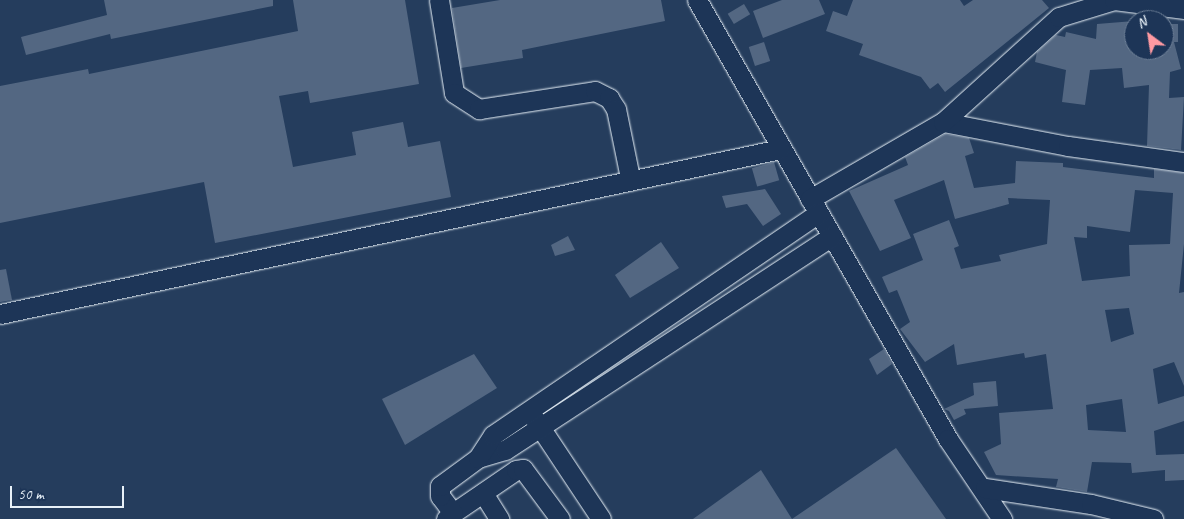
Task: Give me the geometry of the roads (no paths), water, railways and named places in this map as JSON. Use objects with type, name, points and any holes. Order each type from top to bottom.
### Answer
[{"type":"street","points":[[439,0],[454,93],[479,109],[595,91],[609,98],[616,109],[630,178]]},
{"type":"street","points":[[697,0],[732,56],[780,149],[948,439],[985,488],[1002,519]]},
{"type":"street","points":[[478,458],[493,435],[760,253],[814,206],[943,122],[1060,8],[1114,0],[1184,9]]},
{"type":"street","points":[[943,122],[1068,146],[1184,162]]},
{"type":"street","points":[[0,314],[630,178],[780,149]]},
{"type":"street","points":[[560,519],[523,469],[516,470],[450,516],[440,496],[440,486],[478,458],[505,450],[832,236]]},
{"type":"street","points":[[760,253],[774,273]]},
{"type":"street","points":[[669,315],[682,334]]},
{"type":"street","points":[[530,410],[601,519]]},
{"type":"street","points":[[985,488],[1091,504],[1153,519]]},
{"type":"street","points":[[483,493],[499,519]]}]
